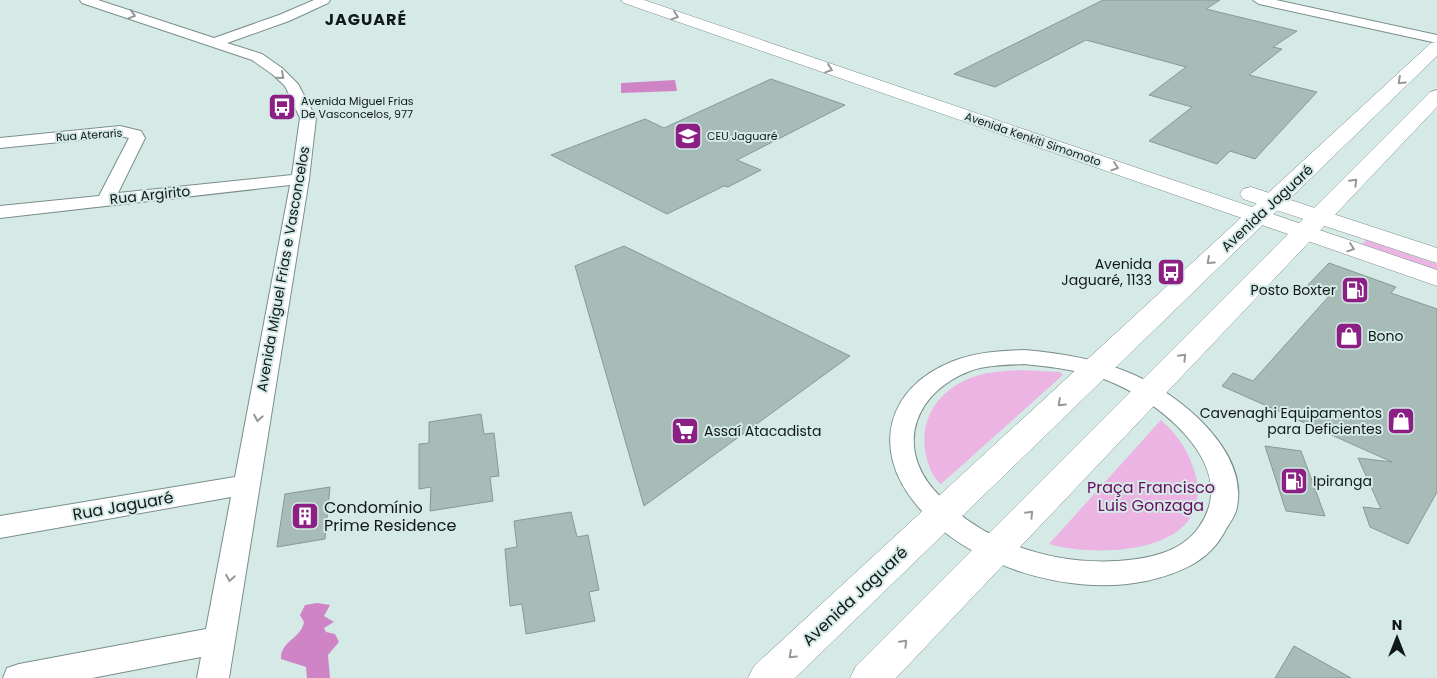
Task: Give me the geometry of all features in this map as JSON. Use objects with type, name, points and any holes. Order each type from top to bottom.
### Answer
[{"type":"main road","name":"Avenida Kenkiti Simomoto","points":[[629,0],[796,57],[1313,225],[1437,278]]},
{"type":"main road","name":"Avenida Kenkiti Simomoto","points":[[672,0],[1119,150]]},
{"type":"main road","name":"Avenida Jaguaré","points":[[768,678],[1437,47]]},
{"type":"main road","points":[[796,57],[818,49]]},
{"type":"main road","points":[[870,678],[1437,96]]},
{"type":"main road","name":"Avenida Kenkiti Simomoto","points":[[1232,188],[1266,209]]},
{"type":"main road","name":"Avenida Kenkiti Simomoto","points":[[1313,225],[1437,256]]},
{"type":"street","name":"Avenida Miguel Frias e Vasconcelos","points":[[86,0],[257,57],[291,84],[308,118],[300,179],[213,678]]},
{"type":"street","points":[[216,42],[284,18],[324,0]]},
{"type":"street","points":[[1259,0],[1437,39]]},
{"type":"street","name":"Rua Ateraris","points":[[0,143],[120,131],[135,134],[136,138],[106,200]]},
{"type":"street","name":"Rua Argirito","points":[[0,212],[300,179]]},
{"type":"street","points":[[1002,358],[1048,359],[1096,369],[1126,380],[1149,392],[1171,406],[1203,437],[1214,454],[1222,472],[1225,491],[1223,509],[1217,525],[1206,540],[1189,553],[1168,564],[1116,574],[1087,574],[1027,561],[996,549],[968,534],[942,514],[924,496],[912,478],[904,460],[901,442],[902,425],[907,410],[916,396],[928,384],[943,374],[960,367],[1002,358]]},
{"type":"street","name":"Rua Jaguaré","points":[[0,527],[246,485]]},
{"type":"street","points":[[19,678],[220,640]]},
{"type":"green space","points":[[1366,240],[1437,264],[1437,270],[1362,244]]},
{"type":"green space","points":[[1021,370],[1060,372],[1063,375],[941,484],[929,467],[924,441],[925,428],[934,406],[942,396],[963,381],[987,373]]},
{"type":"green space","name":"Praça Francisco Luis Gonzaga","points":[[1161,420],[1183,446],[1191,460],[1196,477],[1197,503],[1187,522],[1170,536],[1147,545],[1121,550],[1070,548],[1049,544]]},
{"type":"shaded area","points":[[675,80],[677,91],[621,93],[621,83]]},
{"type":"shaded area","points":[[317,603],[330,605],[324,616],[334,622],[324,628],[326,632],[335,634],[339,642],[328,655],[330,678],[307,678],[306,667],[281,659],[284,648],[302,628],[304,622],[300,615],[305,605]]},
{"type":"building","points":[[1103,0],[1220,0],[1206,9],[1297,31],[1273,47],[1282,49],[1249,75],[1317,92],[1255,159],[1230,151],[1217,164],[1149,141],[1192,107],[1149,95],[1186,67],[1086,40],[995,87],[954,74]]},
{"type":"building","points":[[771,79],[845,105],[737,160],[761,170],[667,214],[551,155],[645,119],[664,128]]},
{"type":"building","name":"Assaí Atacadista","points":[[624,246],[850,356],[644,506],[575,266]]},
{"type":"building","points":[[1329,263],[1396,287],[1391,293],[1437,309],[1437,492],[1408,544],[1370,527],[1363,507],[1381,509],[1358,458],[1392,462],[1222,386],[1233,373],[1253,381],[1330,295],[1307,286]]},
{"type":"building","points":[[481,414],[484,434],[494,433],[499,476],[490,477],[493,501],[430,511],[431,487],[419,489],[419,444],[429,443],[429,422]]},
{"type":"building","name":"Ipiranga","points":[[1265,446],[1301,451],[1325,516],[1286,511]]},
{"type":"building","name":"Condomínio Prime Residence","points":[[330,487],[325,539],[277,547],[285,494]]},
{"type":"building","points":[[571,512],[577,537],[588,535],[599,590],[589,592],[595,621],[526,634],[522,604],[510,606],[505,549],[517,547],[514,521]]},
{"type":"building","points":[[1294,646],[1351,678],[1275,678]]},
{"type":"place","name":"Avenida Miguel Frias De Vasconcelos, 977","points":[[282,107]]},
{"type":"place","name":"CEU Jaguaré","points":[[688,136]]},
{"type":"place","name":"Avenida Jaguaré, 1133","points":[[1171,272]]},
{"type":"place","name":"Posto Boxter","points":[[1355,290]]},
{"type":"place","name":"Bono","points":[[1349,336]]},
{"type":"place","name":"Cavenaghi Equipamentos para Deficientes","points":[[1401,421]]},
{"type":"place","name":"Assaí Atacadista","points":[[685,431]]},
{"type":"place","name":"Ipiranga","points":[[1294,481]]},
{"type":"place","name":"Condomínio Prime Residence","points":[[305,516]]},
{"type":"district","name":"JAGUARÉ","points":[[366,19]]}]
